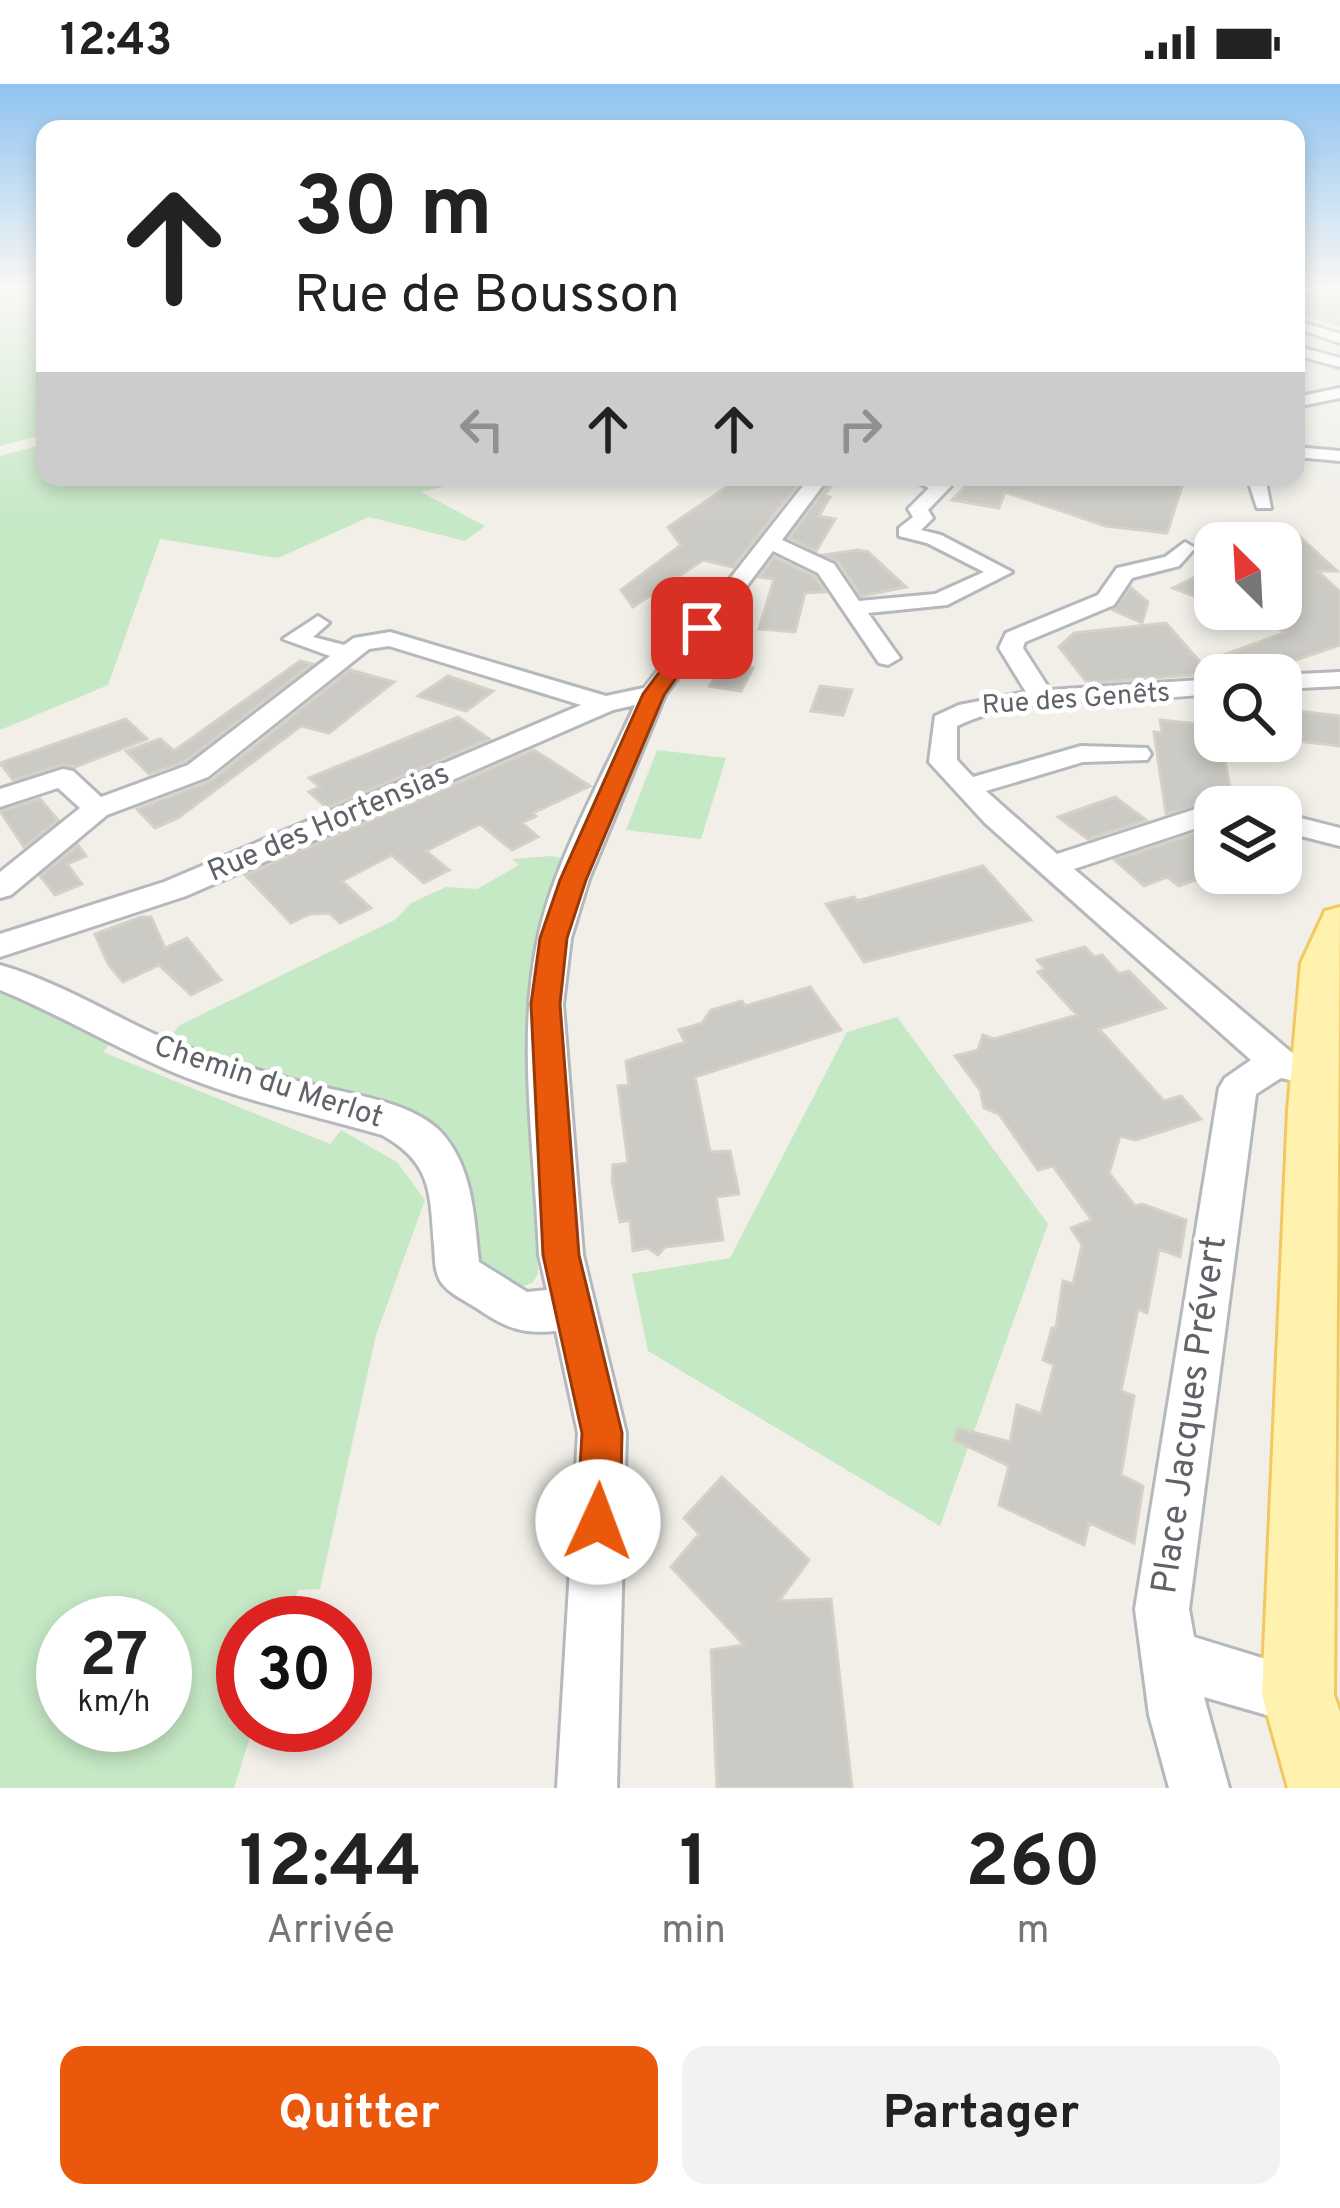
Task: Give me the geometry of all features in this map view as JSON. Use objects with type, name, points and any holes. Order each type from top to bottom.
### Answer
[{"type":"main road","points":[[1326,1788],[1298,1695],[1323,1363],[1298,1068],[1323,963],[1340,921]]},
{"type":"street","points":[[1305,400],[1340,393]]},
{"type":"street","points":[[1340,443],[1335,445],[1340,454]]},
{"type":"street","points":[[1305,452],[1340,454]]},
{"type":"street","points":[[587,1788],[602,1433],[561,1255],[545,1004],[554,938],[573,880],[653,694],[813,486]]},
{"type":"street","points":[[854,608],[939,600],[1001,572],[934,539],[906,532],[923,518],[918,509],[939,486]]},
{"type":"street","points":[[1259,486],[1264,504]]},
{"type":"street","points":[[772,543],[826,569],[888,658]]},
{"type":"street","points":[[1043,699],[1011,648],[1013,638],[1106,599],[1125,573],[1172,562],[1185,548]]},
{"type":"street","points":[[318,623],[295,640],[348,654]]},
{"type":"street","points":[[0,889],[97,808],[198,771],[362,643],[391,639],[605,704]]},
{"type":"street","points":[[1302,681],[1340,679]]},
{"type":"street","name":"Rue des Genêts","points":[[965,788],[943,762],[944,722],[981,704],[1194,690]]},
{"type":"street","name":"Rue des Hortensias","points":[[0,946],[175,889],[605,704],[653,694]]},
{"type":"street","points":[[965,788],[1081,754],[1137,754]]},
{"type":"street","points":[[0,798],[63,777],[97,808]]},
{"type":"street","points":[[965,788],[1052,866],[1298,1068]]},
{"type":"street","points":[[1052,866],[1194,819]]},
{"type":"street","points":[[1302,827],[1340,837]]},
{"type":"street","name":"Chemin du Merlot","points":[[0,977],[83,1010],[136,1041],[203,1069],[394,1123],[423,1139],[440,1162],[451,1195],[458,1272],[521,1313],[574,1309]]},
{"type":"street","name":"Place Jacques Prévert","points":[[1198,1788],[1167,1658],[1162,1609],[1238,1088],[1257,1072],[1298,1068]]},
{"type":"street","points":[[1167,1658],[1298,1695]]},
{"type":"green space","points":[[0,367],[36,367],[36,436],[0,446]]},
{"type":"green space","points":[[36,446],[36,486],[445,486],[421,492],[485,526],[465,541],[369,517],[278,558],[160,539],[108,685],[0,730],[0,456]]},
{"type":"green space","points":[[657,750],[726,758],[701,839],[626,830]]},
{"type":"green space","points":[[512,859],[567,859],[540,933],[527,1003],[538,1274],[532,1283],[506,1292],[475,1268],[457,1161],[435,1126],[192,1059],[167,1040],[180,1025],[395,920],[411,903],[446,887],[477,889],[519,865]]},
{"type":"green space","points":[[0,988],[117,1034],[103,1052],[330,1144],[341,1130],[397,1162],[425,1200],[376,1335],[320,1589],[298,1590],[296,1596],[216,1596],[216,1752],[245,1752],[234,1788],[0,1788]]},
{"type":"green space","points":[[897,1017],[1048,1224],[940,1526],[648,1351],[632,1274],[730,1258],[847,1032]]},
{"type":"building","points":[[728,486],[797,486],[733,567],[703,560],[633,607],[621,590],[681,545],[668,527]]},
{"type":"building","points":[[827,486],[831,486],[823,496],[830,497],[819,516],[835,519],[816,551],[789,538]]},
{"type":"building","points":[[966,486],[1182,486],[1167,533],[1106,526],[1005,492],[999,508],[952,500]]},
{"type":"building","points":[[1302,539],[1337,571],[1318,571],[1340,592],[1340,645],[1302,658],[1302,654],[1226,654],[1287,632],[1282,630],[1302,630]]},
{"type":"building","points":[[868,552],[906,587],[861,596],[838,561],[824,555]]},
{"type":"building","points":[[774,557],[815,577],[825,592],[805,593],[795,632],[759,629],[774,579],[759,577]]},
{"type":"building","points":[[1194,578],[1194,596],[1173,588]]},
{"type":"building","points":[[1131,588],[1148,602],[1142,623],[1113,610]]},
{"type":"building","points":[[1166,623],[1194,655],[1194,675],[1086,681],[1059,647],[1074,633]]},
{"type":"building","points":[[300,661],[312,664],[186,761],[149,774],[126,751],[160,739],[174,751]]},
{"type":"building","points":[[722,664],[753,668],[741,691],[710,686]]},
{"type":"building","points":[[350,670],[394,682],[329,733],[301,726],[178,818],[155,828],[137,809],[211,781]]},
{"type":"building","points":[[448,676],[493,691],[466,711],[418,696]]},
{"type":"building","points":[[820,686],[852,690],[843,715],[811,711]]},
{"type":"building","points":[[1302,711],[1340,716],[1340,746],[1302,741]]},
{"type":"building","points":[[458,717],[489,739],[327,808],[309,792],[320,787],[309,778]]},
{"type":"building","points":[[126,719],[147,739],[75,767],[62,765],[13,780],[0,763]]},
{"type":"building","points":[[1160,720],[1194,723],[1194,762],[1225,762],[1230,786],[1194,786],[1194,807],[1166,814],[1154,732],[1162,733]]},
{"type":"building","points":[[534,750],[590,786],[533,813],[536,816],[522,823],[538,837],[512,850],[480,824],[426,851],[449,870],[424,883],[392,855],[342,881],[371,908],[340,923],[329,913],[310,914],[291,923],[245,875]]},
{"type":"building","points":[[1115,797],[1146,820],[1088,839],[1058,817]]},
{"type":"building","points":[[40,799],[58,820],[24,847],[0,811]]},
{"type":"building","points":[[1194,834],[1194,881],[1179,886],[1167,877],[1144,886],[1115,860]]},
{"type":"building","points":[[78,845],[86,856],[67,864],[82,884],[55,895],[40,876]]},
{"type":"building","points":[[983,866],[1031,920],[864,962],[826,904],[854,897],[857,901]]},
{"type":"building","points":[[151,917],[165,948],[187,938],[221,980],[191,995],[159,965],[123,982],[108,964],[95,934]]},
{"type":"building","points":[[1085,947],[1094,957],[1102,955],[1119,974],[1129,971],[1165,1008],[1099,1029],[1164,1101],[1181,1096],[1201,1119],[1136,1140],[1120,1136],[1109,1173],[1135,1206],[1142,1204],[1186,1220],[1180,1257],[1159,1249],[1147,1313],[1138,1309],[1121,1391],[1134,1396],[1121,1475],[1143,1486],[1134,1543],[1089,1523],[1084,1545],[999,1505],[1009,1466],[954,1440],[958,1428],[1010,1442],[1017,1405],[1041,1414],[1054,1365],[1043,1360],[1052,1328],[1056,1328],[1063,1281],[1073,1284],[1082,1245],[1071,1228],[1092,1220],[1053,1166],[1038,1170],[999,1114],[984,1108],[980,1090],[955,1056],[978,1050],[983,1035],[994,1039],[1077,1015],[1038,972],[1045,969],[1037,960]]},
{"type":"building","points":[[810,987],[841,1030],[695,1077],[710,1152],[730,1151],[739,1194],[716,1197],[723,1240],[665,1247],[658,1255],[648,1248],[633,1251],[630,1220],[620,1222],[612,1180],[613,1165],[628,1163],[618,1086],[629,1085],[626,1061],[685,1042],[679,1030],[702,1023],[711,1010],[742,1001],[745,1006]]},
{"type":"building","points":[[722,1477],[809,1560],[779,1601],[831,1599],[852,1788],[717,1788],[711,1650],[744,1645],[671,1567],[699,1534],[684,1518]]},
{"type":"route","points":[[598,1522],[602,1433],[561,1255],[545,1004],[554,938],[573,880],[653,694],[702,628]]}]
